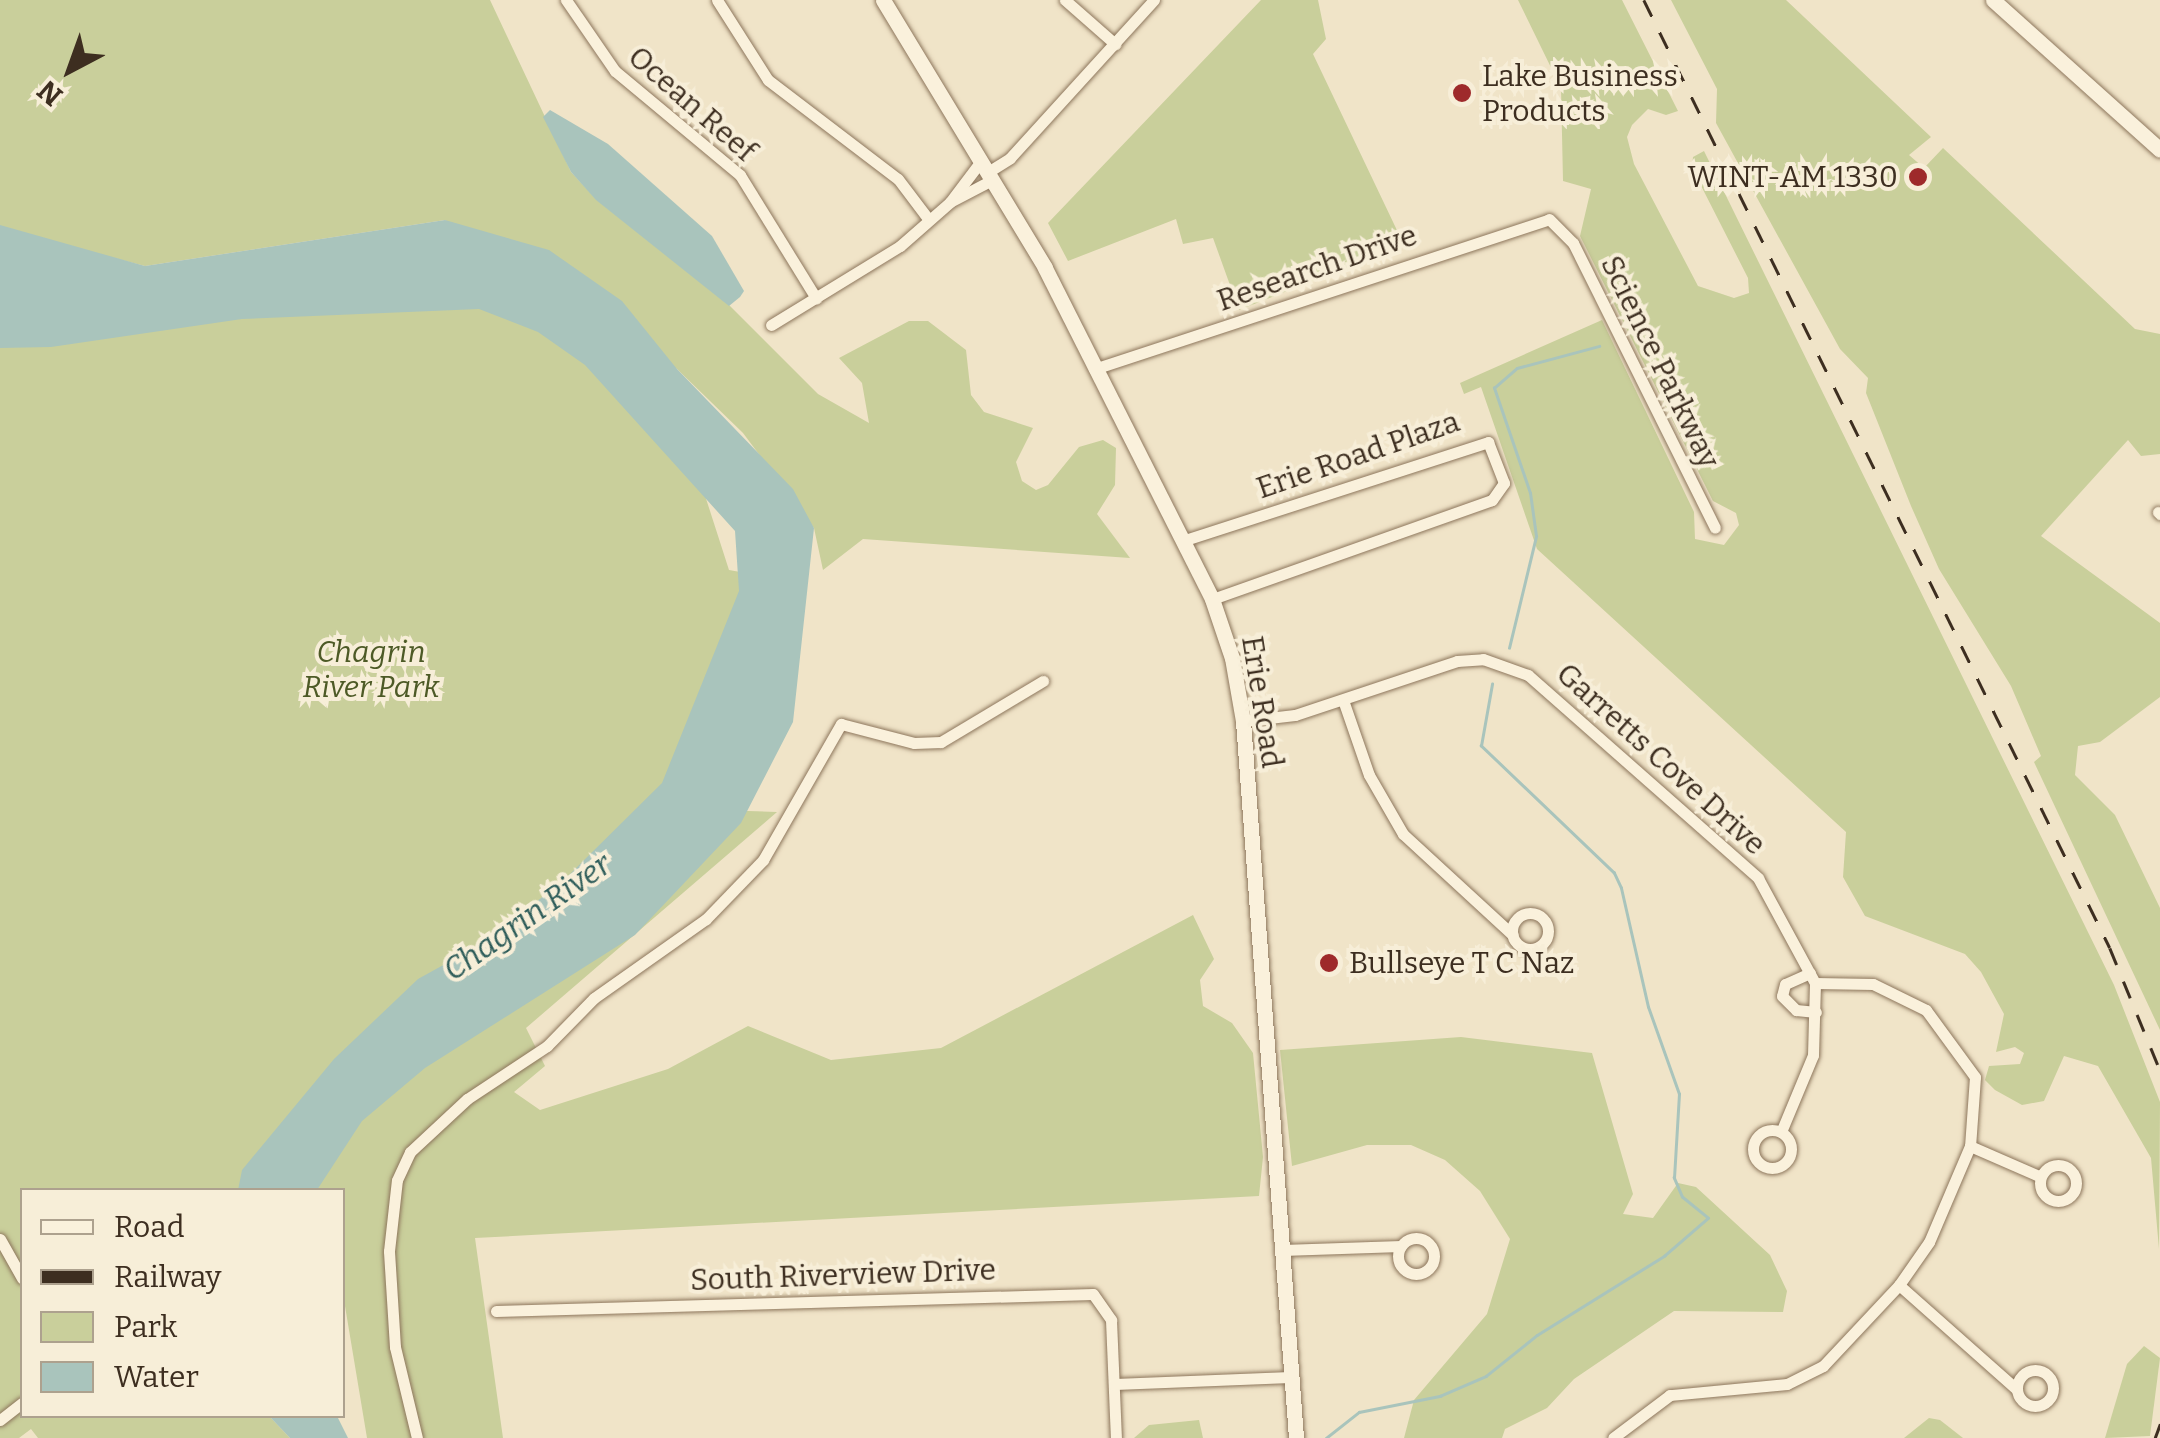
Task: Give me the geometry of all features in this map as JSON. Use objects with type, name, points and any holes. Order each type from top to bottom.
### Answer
[{"type":"street","name":"Ocean Reef","points":[[566,0],[606,62],[740,175],[816,298]]},
{"type":"street","points":[[716,0],[768,80],[898,179],[929,220]]},
{"type":"street","name":"Erie Road","points":[[883,0],[987,171],[1212,598],[1243,720],[1296,1438]]},
{"type":"street","points":[[1065,0],[1115,44]]},
{"type":"street","points":[[770,325],[882,260],[987,171],[1010,158],[1154,0]]},
{"type":"street","points":[[1993,0],[2160,150]]},
{"type":"street","points":[[950,202],[987,171]]},
{"type":"street","name":"Research Drive","points":[[1094,369],[1538,219],[1556,221]]},
{"type":"street","name":"Science Parkway","points":[[1556,221],[1715,528]]},
{"type":"street","name":"Erie Road Plaza","points":[[1182,540],[1488,442],[1504,484],[1492,500],[1212,598]]},
{"type":"street","name":"Garretts Cove Drive","points":[[1243,720],[1342,700],[1457,662],[1504,664],[1528,675],[1758,878],[1812,978]]},
{"type":"street","points":[[416,1438],[395,1347],[389,1251],[397,1180],[410,1152],[467,1099],[547,1046],[594,998],[706,919],[763,860],[841,724],[914,743],[940,742],[1043,681]]},
{"type":"street","points":[[1342,700],[1368,775],[1403,834],[1514,936]]},
{"type":"street","points":[[1782,1132],[1814,1055],[1816,1012],[1812,978]]},
{"type":"street","points":[[1613,1438],[1670,1395],[1786,1384],[1823,1366],[1899,1285],[1930,1242],[1970,1146],[1975,1078],[1926,1010],[1873,984],[1812,978],[1784,984],[1782,996],[1796,1010],[1816,1012]]},
{"type":"street","points":[[1970,1146],[2041,1177]]},
{"type":"street","points":[[0,1239],[20,1274]]},
{"type":"street","points":[[1282,1250],[1401,1246]]},
{"type":"street","points":[[1899,1285],[2016,1389]]},
{"type":"street","name":"South Riverview Drive","points":[[496,1311],[1082,1292],[1102,1299],[1108,1309],[1114,1384]]},
{"type":"street","points":[[1116,1438],[1114,1384],[1291,1377]]},
{"type":"street","points":[[0,1420],[20,1405]]},
{"type":"green space","name":"Chagrin River Park","points":[[0,0],[490,0],[571,172],[597,200],[723,299],[818,394],[869,423],[862,383],[839,358],[909,321],[928,321],[966,350],[971,395],[984,412],[1033,428],[1016,462],[1022,481],[1036,490],[1048,485],[1079,447],[1103,440],[1116,448],[1115,485],[1097,514],[1130,558],[863,539],[823,570],[814,528],[743,433],[677,369],[445,220],[145,266],[83,250],[84,299],[435,231],[682,424],[729,570],[785,580],[717,810],[777,812],[526,1028],[545,1066],[514,1092],[540,1110],[668,1069],[748,1026],[831,1060],[941,1048],[1193,915],[1214,959],[1200,980],[1203,1006],[1232,1023],[1253,1053],[1263,1157],[1259,1196],[475,1238],[503,1438],[367,1438],[345,1306],[345,1188],[20,1188],[20,1418],[271,1418],[290,1438],[38,1438],[31,1429],[19,1438],[0,1438]]},
{"type":"green space","points":[[1261,0],[1318,0],[1326,39],[1313,54],[1404,245],[1239,310],[1213,238],[1183,244],[1176,219],[1068,261],[1048,223]]},
{"type":"green space","points":[[1518,0],[1622,0],[1678,111],[1666,115],[1648,109],[1632,125],[1627,137],[1634,164],[1698,286],[1734,298],[1749,293],[1748,278],[1692,168],[1693,157],[1704,151],[2114,985],[2160,1102],[2159,1249],[2151,1158],[2098,1066],[2064,1056],[2044,1101],[2022,1105],[1995,1090],[1985,1080],[1989,1066],[2020,1064],[2024,1053],[2015,1047],[1996,1052],[2004,1014],[1981,972],[1965,954],[1865,916],[1843,877],[1846,832],[1537,549],[1481,387],[1464,394],[1460,383],[1602,320],[1694,512],[1695,539],[1724,545],[1739,525],[1736,513],[1713,501],[1580,236],[1591,189],[1563,181],[1561,88]]},
{"type":"green space","points":[[1671,0],[1786,0],[1931,137],[1909,155],[1924,168],[1943,148],[2135,329],[2160,334],[2160,454],[2141,456],[2128,440],[2041,536],[2160,623],[2160,697],[2100,742],[2078,746],[2075,775],[2115,815],[2160,908],[2160,1030],[2034,762],[2041,756],[2011,686],[1939,569],[1866,393],[1868,378],[1840,349],[1716,123],[1717,89]]},
{"type":"green space","points":[[1461,1037],[1592,1053],[1633,1194],[1623,1214],[1653,1218],[1678,1183],[1696,1187],[1770,1255],[1787,1291],[1783,1312],[1674,1311],[1574,1379],[1547,1408],[1505,1429],[1502,1438],[1404,1438],[1414,1400],[1487,1314],[1510,1239],[1480,1191],[1445,1160],[1411,1145],[1367,1145],[1292,1166],[1280,1050]]},
{"type":"green space","points":[[2144,1346],[2160,1358],[2150,1436],[2105,1438],[2127,1364]]},
{"type":"green space","points":[[1929,1418],[1940,1420],[1963,1438],[1904,1438]]},
{"type":"green space","points":[[1199,1420],[1203,1438],[1134,1438],[1149,1425]]},
{"type":"water","points":[[550,110],[608,144],[712,236],[744,291],[740,297],[729,306],[596,200],[571,172],[543,117]]},
{"type":"water","name":"Chagrin River","points":[[445,220],[549,250],[622,301],[677,369],[793,489],[814,528],[793,722],[741,823],[635,935],[425,1068],[362,1121],[318,1188],[238,1188],[242,1170],[334,1059],[418,979],[494,937],[570,874],[662,783],[739,591],[735,531],[585,365],[538,332],[479,309],[242,319],[51,347],[0,348],[0,225],[145,266]]},
{"type":"water","points":[[271,1418],[338,1418],[348,1438],[290,1438]]},
{"type":"waterway","points":[[1509,648],[1536,536],[1530,493],[1494,388],[1517,368],[1599,346]]},
{"type":"waterway","points":[[1326,1438],[1359,1412],[1440,1396],[1486,1376],[1537,1335],[1664,1256],[1708,1218],[1682,1197],[1674,1178],[1679,1094],[1648,1007],[1621,888],[1614,873],[1481,746],[1492,684]]},
{"type":"railway","points":[[1644,0],[2110,948],[2160,1070]]},
{"type":"railway","points":[[2155,1438],[2160,1424]]},
{"type":"place","name":"Lake Business Products","points":[[1462,93]]},
{"type":"place","name":"WINT-AM 1330","points":[[1918,177]]},
{"type":"place","name":"Bullseye T C Naz","points":[[1329,963]]}]
